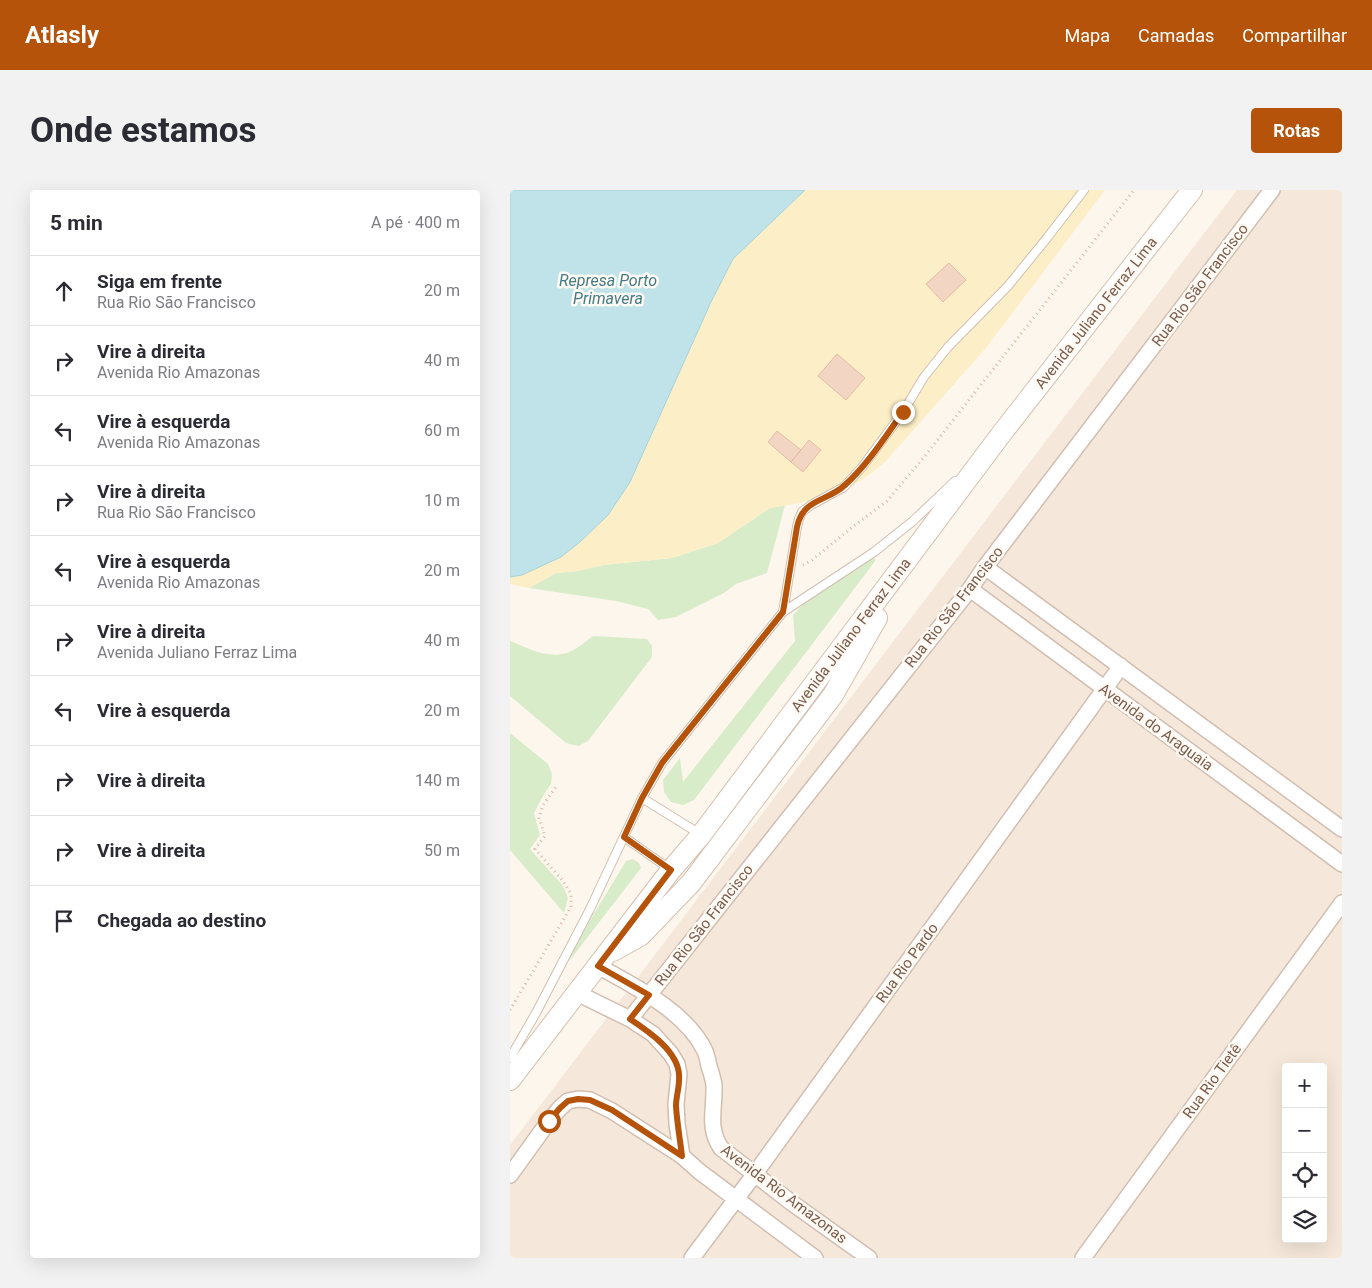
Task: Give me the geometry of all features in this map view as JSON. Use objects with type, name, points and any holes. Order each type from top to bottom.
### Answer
[{"type":"main road","name":"Avenida Juliano Ferraz Lima","points":[[510,1080],[671,870],[701,835],[1002,433],[1192,190]]},
{"type":"main road","points":[[603,959],[640,936],[691,883],[833,695],[908,559]]},
{"type":"main road","points":[[701,835],[716,850]]},
{"type":"main road","points":[[671,870],[691,883]]},
{"type":"street","name":"Rua Rio São Francisco","points":[[630,1019],[970,589],[1272,190]]},
{"type":"street","name":"Avenida do Araguaia","points":[[985,567],[1342,829]]},
{"type":"street","name":"Avenida do Araguaia","points":[[970,589],[1342,864]]},
{"type":"street","name":"Rua Rio Pardo","points":[[692,1258],[1120,666]]},
{"type":"street","name":"Rua Rio Tietê","points":[[1083,1258],[1342,904]]},
{"type":"street","name":"Avenida Rio Amazonas","points":[[603,959],[673,1012],[695,1036],[705,1052],[714,1083],[712,1128],[715,1140],[721,1148],[869,1258]]},
{"type":"street","points":[[577,993],[630,1019],[653,1034],[671,1054],[677,1064],[679,1074],[676,1104],[682,1156]]},
{"type":"street","points":[[510,1175],[560,1108],[568,1101],[578,1099],[590,1100],[612,1110],[682,1156],[700,1172],[815,1258]]},
{"type":"lane","points":[[783,612],[797,527],[802,512],[844,487],[863,466],[903,412],[924,377],[948,347],[1008,286],[1084,190]]},
{"type":"lane","points":[[510,1058],[536,1013],[590,909],[642,798],[662,763],[783,612],[874,552],[913,521],[1002,433]]},
{"type":"lane","points":[[642,798],[701,835]]},
{"type":"lane","points":[[624,837],[671,870]]},
{"type":"path","points":[[790,573],[812,560],[887,500],[925,456],[1134,190]]},
{"type":"path","points":[[510,1010],[571,907],[571,894],[563,881],[535,849],[545,836],[539,818],[543,805],[556,787]]},
{"type":"shaded area","points":[[1237,190],[1342,190],[1342,1258],[510,1258],[510,1145]]},
{"type":"green space","points":[[785,505],[767,573],[736,584],[724,593],[676,617],[658,620],[648,609],[616,601],[529,588],[556,573],[578,571],[603,565],[672,558],[718,543],[770,508]]},
{"type":"green space","points":[[870,556],[876,560],[694,800],[683,805],[671,802],[664,792],[663,780],[680,758],[683,782],[795,641],[793,615],[809,598]]},
{"type":"green space","points":[[593,636],[647,639],[652,646],[652,657],[588,741],[578,746],[566,743],[510,696],[510,641],[537,652],[551,655],[573,650]]},
{"type":"green space","points":[[510,733],[548,764],[552,774],[551,784],[534,813],[540,835],[530,849],[563,886],[568,898],[564,913],[510,850]]},
{"type":"green space","points":[[633,859],[639,863],[641,868],[570,960],[567,958],[626,861]]},
{"type":"sand","points":[[805,190],[1105,190],[986,348],[885,462],[866,477],[849,488],[833,494],[800,503],[770,508],[718,543],[672,558],[603,565],[578,571],[556,573],[529,588],[510,584],[510,577],[522,575],[561,557],[608,515],[630,482],[711,302],[733,259]]},
{"type":"water","name":"Represa Porto Primavera","points":[[510,190],[805,190],[733,259],[711,302],[630,482],[608,515],[561,557],[522,575],[510,577]]},
{"type":"building","points":[[949,263],[966,280],[943,302],[926,284]]},
{"type":"building","points":[[837,354],[865,378],[846,400],[818,376]]},
{"type":"building","points":[[777,431],[801,450],[791,462],[768,442]]},
{"type":"building","points":[[809,440],[821,450],[803,472],[791,462]]},
{"type":"route","points":[[549,1121],[568,1101],[578,1099],[590,1100],[612,1110],[682,1156],[677,1124],[676,1104],[679,1085],[677,1064],[671,1054],[653,1034],[630,1019],[649,995],[598,966],[671,870],[624,837],[642,798],[662,763],[783,612],[797,527],[802,512],[844,487],[863,466],[903,412]]}]
